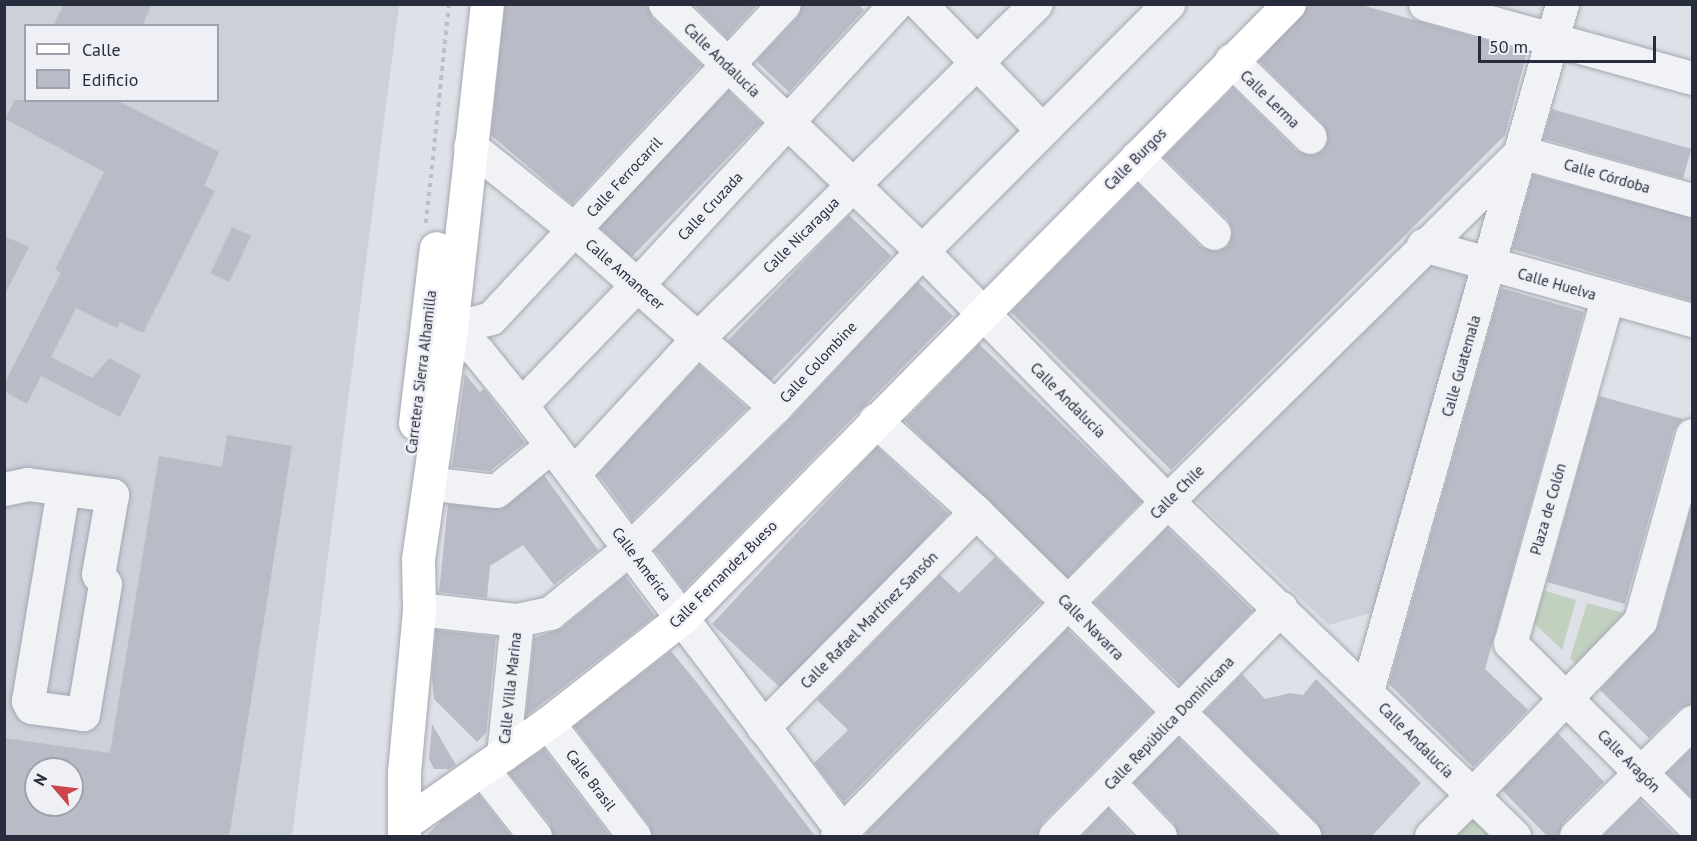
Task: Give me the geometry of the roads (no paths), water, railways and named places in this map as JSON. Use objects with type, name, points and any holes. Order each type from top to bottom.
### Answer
[{"type":"main road","name":"Carretera Sierra Alhamilla","points":[[417,559],[451,329],[487,4]]},
{"type":"main road","name":"Calle Burgos","points":[[983,314],[1288,4]]},
{"type":"main road","name":"Carretera Sierra Alhamilla","points":[[405,830],[404,772],[419,609],[417,559],[408,487],[467,13]]},
{"type":"main road","name":"Carretera Sierra Alhamilla","points":[[444,186],[449,226],[445,303],[451,329]]},
{"type":"main road","name":"Calle Fernandez Bueso","points":[[405,830],[548,723],[682,618],[875,420],[983,314]]},
{"type":"street","name":"Calle Andalucía","points":[[665,4],[922,251],[1167,501],[1281,608],[1514,837]]},
{"type":"street","name":"Calle Ferrocarril","points":[[451,329],[491,318],[784,4]]},
{"type":"street","name":"Calle Cruzada","points":[[521,405],[637,285],[895,4]]},
{"type":"street","points":[[920,4],[1042,130]]},
{"type":"street","name":"Calle Nicaragua","points":[[574,473],[698,338],[852,184],[978,64],[1036,4]]},
{"type":"street","name":"Calle Colombine","points":[[419,609],[517,620],[550,613],[630,548],[776,407],[922,251],[1168,4]]},
{"type":"street","points":[[1425,4],[1692,78]]},
{"type":"street","name":"Calle Guatemala","points":[[1367,692],[1562,4]]},
{"type":"street","name":"Calle Lerma","points":[[1231,60],[1310,137]]},
{"type":"street","name":"Calle Amanecer","points":[[470,146],[575,230],[776,407]]},
{"type":"street","name":"Calle Córdoba","points":[[1521,152],[1692,201]]},
{"type":"street","name":"Calle Chile","points":[[842,835],[1167,501],[1423,245],[1521,152]]},
{"type":"street","points":[[1137,157],[1214,233]]},
{"type":"street","name":"Calle Huelva","points":[[1423,245],[1692,320]]},
{"type":"street","name":"Plaza de Colón","points":[[1567,699],[1510,643],[1607,298]]},
{"type":"street","name":"Carretera Sierra Alhamilla","points":[[451,329],[478,352]]},
{"type":"street","name":"Calle América","points":[[478,352],[574,473],[842,835]]},
{"type":"street","name":"Calle Navarra","points":[[875,420],[976,512],[1304,837]]},
{"type":"street","points":[[1431,837],[1640,621],[1692,435]]},
{"type":"street","points":[[443,485],[496,491],[552,445]]},
{"type":"street","points":[[4,489],[27,484],[112,495],[98,574],[105,584],[83,714],[31,707],[28,701],[63,489]]},
{"type":"street","name":"Calle Rafael Martínez Sansón","points":[[763,727],[976,512]]},
{"type":"street","name":"Calle República Dominicana","points":[[1055,837],[1110,784],[1281,608]]},
{"type":"street","name":"Calle Villa Marina","points":[[493,763],[517,620]]},
{"type":"street","name":"Calle Aragón","points":[[1567,699],[1692,824]]},
{"type":"street","points":[[1576,837],[1692,722]]},
{"type":"street","name":"Calle Brasil","points":[[548,723],[634,837]]},
{"type":"street","points":[[493,763],[535,837]]},
{"type":"street","points":[[1110,784],[1160,837]]}]
